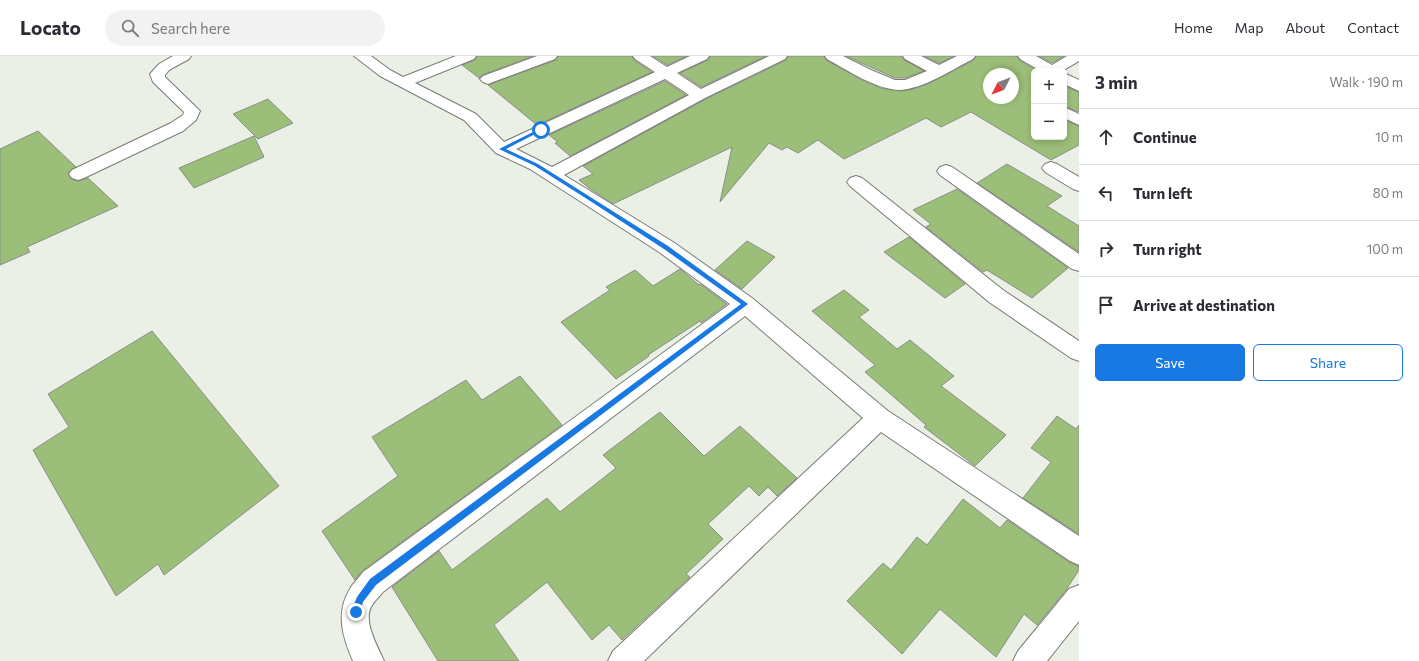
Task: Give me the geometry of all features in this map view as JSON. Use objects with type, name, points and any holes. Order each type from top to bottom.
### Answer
[{"type":"street","points":[[78,174],[177,127],[190,117],[192,111],[158,79],[157,74],[164,67],[184,56]]},
{"type":"street","points":[[361,56],[386,73],[470,117],[502,149],[536,165],[666,248],[745,304],[880,418],[1079,552]]},
{"type":"street","points":[[403,82],[469,56]]},
{"type":"street","points":[[488,79],[550,56]]},
{"type":"street","points":[[640,56],[700,95]]},
{"type":"street","points":[[502,149],[702,56]]},
{"type":"street","points":[[551,175],[700,95],[780,56]]},
{"type":"street","points":[[832,56],[896,85],[908,83],[939,71],[968,56]]},
{"type":"street","points":[[910,56],[939,71]]},
{"type":"street","points":[[1025,56],[1047,68]]},
{"type":"street","points":[[1057,68],[1077,56]]},
{"type":"street","points":[[1067,80],[1079,86]]},
{"type":"street","points":[[1067,114],[1079,120]]},
{"type":"street","points":[[1051,168],[1079,185]]},
{"type":"street","points":[[946,171],[1079,264]]},
{"type":"street","points":[[856,182],[996,296],[1079,352]]},
{"type":"street","points":[[369,661],[356,628],[356,612],[360,600],[373,582],[745,304]]},
{"type":"street","points":[[623,661],[880,418]]},
{"type":"street","points":[[1028,661],[1079,599]]},
{"type":"building","points":[[477,56],[533,56],[482,75],[479,78],[462,65],[475,60]]},
{"type":"building","points":[[558,56],[632,56],[634,60],[652,72],[537,125],[488,85],[556,60]]},
{"type":"building","points":[[653,56],[687,56],[667,65]]},
{"type":"building","points":[[710,56],[766,56],[701,87],[680,73],[708,60]]},
{"type":"building","points":[[788,56],[824,56],[826,60],[862,80],[881,88],[900,91],[909,90],[928,84],[974,60],[976,56],[1017,56],[1019,60],[1033,68],[1031,68],[1031,140],[1067,140],[1067,121],[1079,126],[1079,145],[1051,160],[971,112],[941,127],[926,118],[844,159],[818,140],[798,153],[787,147],[782,150],[769,143],[720,202],[732,147],[613,204],[579,180],[593,174],[583,166],[706,99],[786,60]]},
{"type":"building","points":[[846,56],[902,56],[904,60],[924,71],[905,78],[895,78]]},
{"type":"building","points":[[924,56],[954,56],[939,63]]},
{"type":"building","points":[[1039,56],[1064,56],[1052,63]]},
{"type":"building","points":[[665,81],[686,95],[570,156],[555,143],[558,142],[549,135]]},
{"type":"building","points":[[1067,87],[1079,92],[1079,112],[1067,107]]},
{"type":"building","points":[[268,99],[293,123],[258,139],[233,114]]},
{"type":"building","points":[[38,131],[76,167],[68,173],[71,179],[78,181],[88,178],[118,206],[27,247],[30,252],[0,265],[0,149]]},
{"type":"building","points":[[254,136],[264,157],[194,188],[179,168]]},
{"type":"building","points":[[1007,164],[1062,196],[1047,206],[1079,226],[1079,252],[977,183]]},
{"type":"building","points":[[957,189],[1068,268],[1032,298],[987,270],[983,272],[926,227],[931,224],[913,210]]},
{"type":"building","points":[[909,237],[965,284],[945,298],[884,252]]},
{"type":"building","points":[[747,241],[775,257],[742,289],[715,270]]},
{"type":"building","points":[[680,269],[699,285],[700,284],[727,304],[701,323],[700,321],[648,355],[649,356],[616,379],[561,322],[610,290],[606,287],[635,270],[653,286]]},
{"type":"building","points":[[844,290],[869,310],[859,317],[897,349],[910,340],[954,376],[941,386],[1006,435],[975,466],[924,427],[926,425],[865,372],[875,365],[812,311]]},
{"type":"building","points":[[152,331],[279,486],[164,575],[158,564],[116,596],[33,450],[69,427],[48,394]]},
{"type":"building","points":[[520,376],[562,425],[362,571],[355,580],[322,531],[398,476],[372,437],[466,380],[482,400]]},
{"type":"building","points":[[660,412],[704,456],[740,426],[797,478],[777,496],[768,487],[759,496],[749,486],[708,524],[723,539],[686,574],[690,577],[622,640],[609,625],[592,640],[547,582],[494,625],[519,661],[438,661],[392,587],[439,551],[452,570],[547,498],[560,512],[616,468],[603,455]]},
{"type":"building","points":[[1057,416],[1076,429],[1079,425],[1079,534],[1023,498],[1051,462],[1031,448]]},
{"type":"building","points":[[963,499],[1000,528],[1007,520],[1069,562],[1079,566],[1079,570],[1066,590],[1037,625],[1024,614],[996,657],[940,609],[902,654],[847,601],[883,563],[891,570],[917,537],[927,545]]},
{"type":"route","points":[[356,612],[360,600],[373,582],[745,304],[666,248],[589,198],[536,165],[502,149],[541,130]]}]
